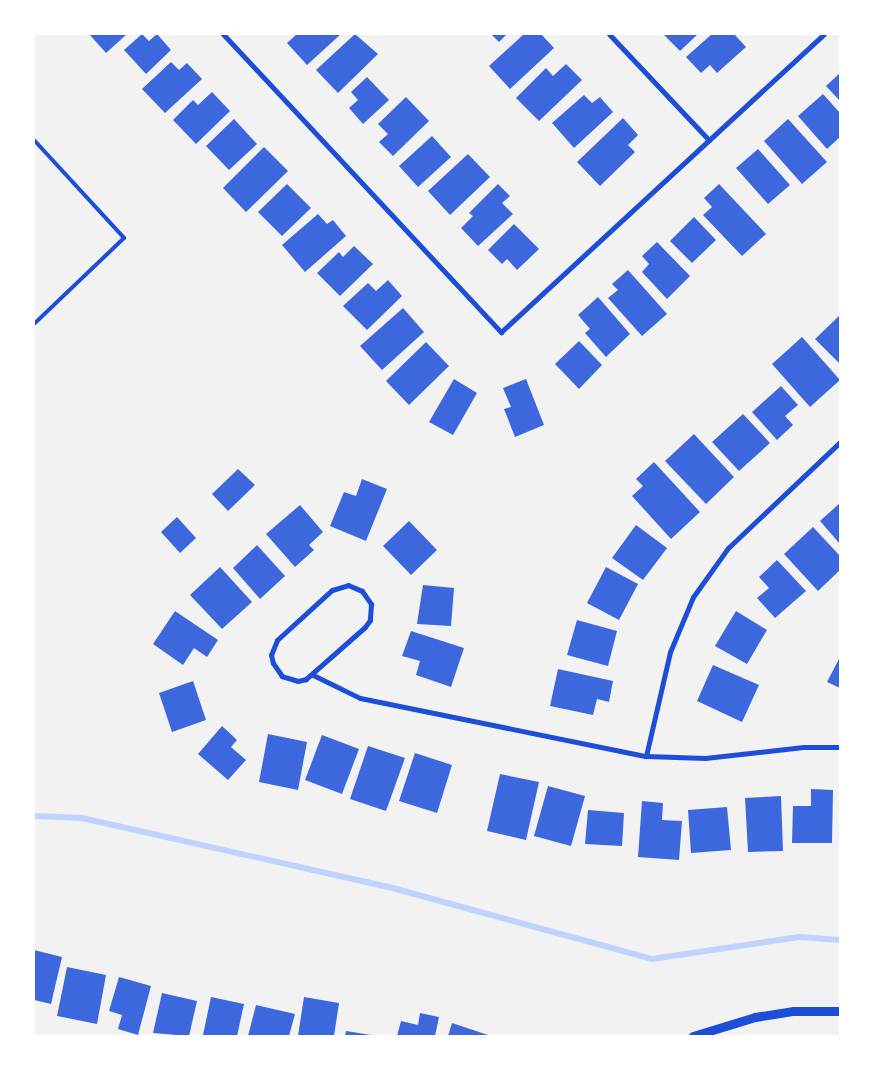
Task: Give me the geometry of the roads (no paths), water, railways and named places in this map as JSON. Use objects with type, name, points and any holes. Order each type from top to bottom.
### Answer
[{"type":"street","points":[[223,34],[501,332],[824,34]]},
{"type":"street","points":[[609,34],[709,140]]},
{"type":"street","points":[[646,756],[670,652],[693,597],[728,548],[840,442]]},
{"type":"street","points":[[313,675],[370,620],[368,596],[355,587],[339,586],[332,590],[277,640],[273,647],[273,663],[282,676],[298,681],[313,675],[360,698],[646,756],[705,758],[803,747],[840,747]]},
{"type":"street","points":[[693,1036],[755,1017],[794,1011],[840,1011]]},
{"type":"lane","points":[[34,140],[124,238],[34,324]]},
{"type":"waterway","points":[[34,816],[82,818],[396,889],[652,959],[800,937],[840,940]]}]
